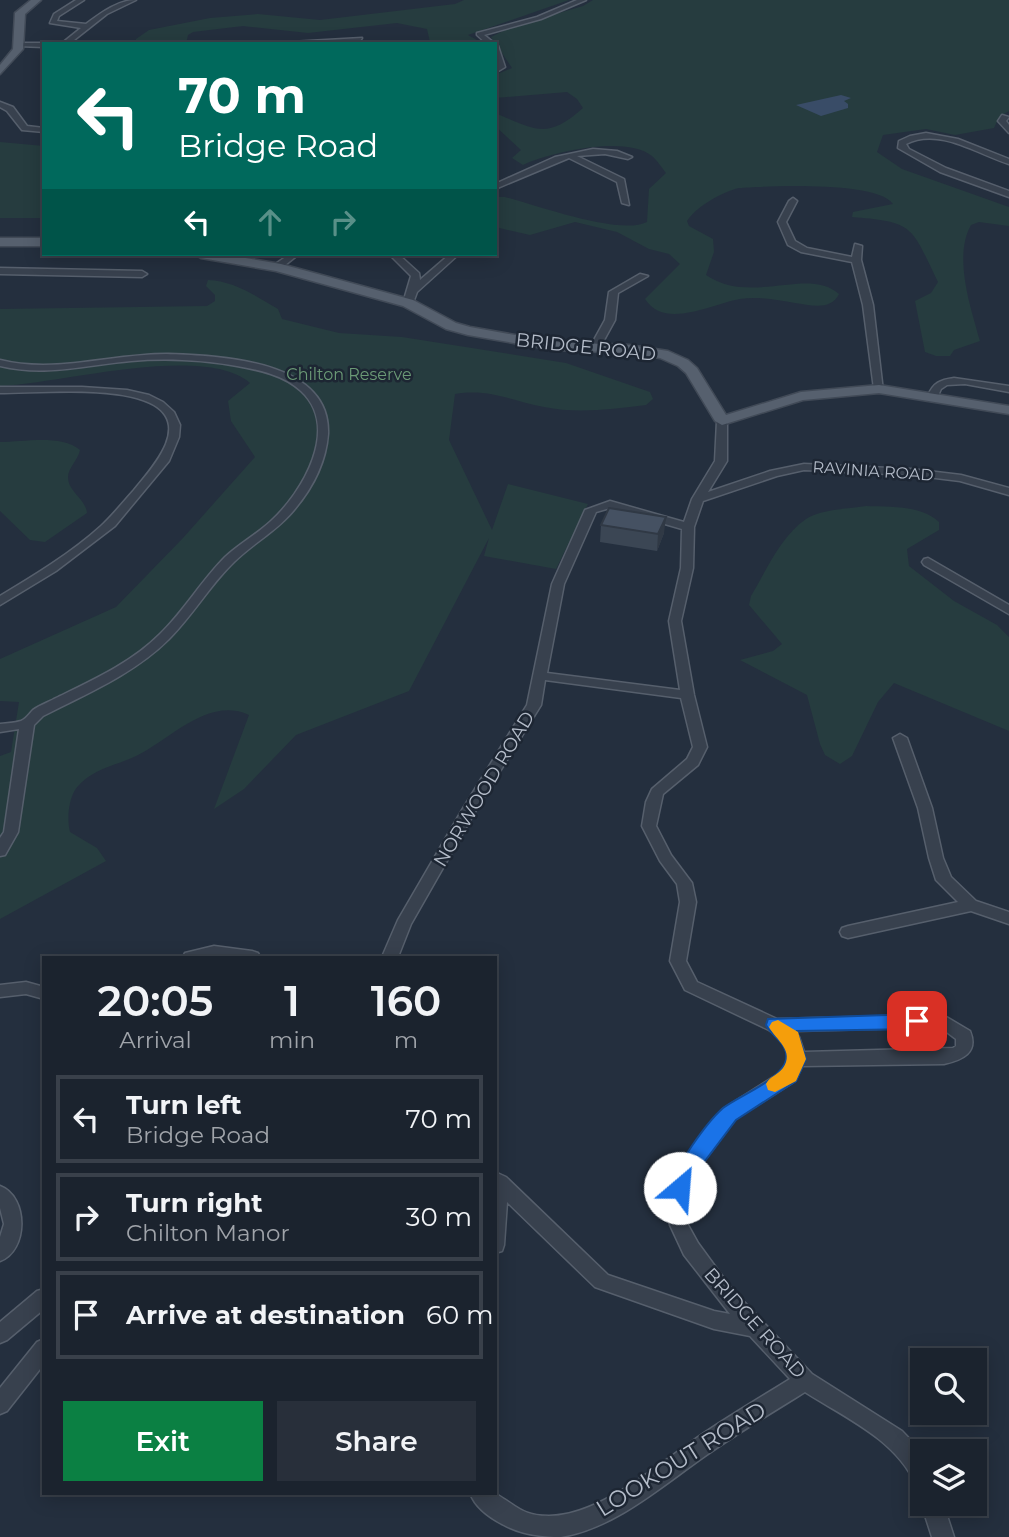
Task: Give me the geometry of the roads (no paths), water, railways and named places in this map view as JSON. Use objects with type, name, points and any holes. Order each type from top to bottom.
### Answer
[{"type":"main road","points":[[0,71],[19,45],[20,13],[37,0]]},
{"type":"main road","points":[[0,243],[42,242]]},
{"type":"main road","name":"BRIDGE ROAD","points":[[213,256],[277,267],[411,297],[451,326],[468,331],[554,346],[655,352],[683,362],[697,377],[722,421]]},
{"type":"main road","points":[[722,421],[801,396],[878,389],[1009,410]]},
{"type":"street","points":[[81,0],[56,15],[53,23],[86,26]]},
{"type":"street","points":[[66,42],[116,6],[133,0]]},
{"type":"street","points":[[490,42],[479,34],[539,18],[583,0]]},
{"type":"street","points":[[319,42],[360,39]]},
{"type":"street","points":[[19,45],[42,45]]},
{"type":"street","points":[[497,54],[501,67],[497,70]]},
{"type":"street","points":[[0,104],[9,109],[25,128],[42,130]]},
{"type":"street","points":[[1008,117],[1003,121],[1009,131]]},
{"type":"street","points":[[1009,162],[935,136],[913,137],[902,143],[906,152],[943,170],[1009,194]]},
{"type":"street","points":[[497,186],[568,156],[616,152],[628,157]]},
{"type":"street","points":[[568,156],[621,181],[626,203]]},
{"type":"street","points":[[793,201],[782,222],[791,243],[804,250],[856,260]]},
{"type":"street","points":[[858,246],[856,260],[868,305],[878,389]]},
{"type":"street","points":[[277,267],[292,256]]},
{"type":"street","points":[[395,256],[416,275],[411,297]]},
{"type":"street","points":[[411,297],[453,256]]},
{"type":"street","points":[[0,271],[142,274]]},
{"type":"street","points":[[594,349],[610,320],[614,292],[643,276]]},
{"type":"street","points":[[0,369],[66,367],[157,357],[214,361],[258,369],[282,374],[307,390],[321,408],[325,434],[317,460],[302,489],[277,522],[229,559],[155,646],[131,663],[38,713],[27,724],[11,832],[0,851]]},
{"type":"street","points":[[0,363],[14,367]]},
{"type":"street","points":[[933,396],[934,388],[950,380],[1009,389]]},
{"type":"street","points":[[0,390],[90,391],[142,396],[159,404],[172,416],[175,429],[169,453],[161,465],[113,522],[39,578],[0,601]]},
{"type":"street","name":"BRIDGE ROAD","points":[[722,421],[722,461],[698,499],[688,527],[687,568],[675,621],[687,695],[700,747],[693,762],[657,792],[649,826],[665,857],[684,883],[688,902],[678,961],[691,986],[775,1025],[791,1037],[797,1059],[789,1076],[729,1114],[684,1174],[677,1203],[679,1225],[691,1249],[724,1294],[805,1381],[895,1438],[910,1454]]},
{"type":"street","name":"RAVINIA ROAD","points":[[698,499],[774,473],[804,467],[911,472],[961,478],[1009,492]]},
{"type":"street","name":"NORWOOD ROAD","points":[[390,956],[403,924],[534,705],[542,676],[558,584],[591,510],[610,505],[688,527]]},
{"type":"street","points":[[928,562],[1009,610]]},
{"type":"street","points":[[542,676],[687,695]]},
{"type":"street","points":[[0,728],[27,724]]},
{"type":"street","points":[[900,738],[925,808],[944,880],[971,905],[1009,918]]},
{"type":"street","points":[[848,932],[971,905]]},
{"type":"street","points":[[193,956],[202,952],[228,952],[247,956]]},
{"type":"street","points":[[0,991],[26,988],[42,992]]},
{"type":"street","points":[[775,1025],[943,1021],[964,1036],[964,1048],[958,1054],[944,1057],[797,1059]]},
{"type":"street","points":[[498,1180],[602,1281],[714,1320],[756,1328]]},
{"type":"street","points":[[497,1202],[498,1180]]},
{"type":"street","points":[[0,1194],[13,1213],[15,1222],[13,1235],[0,1253]]},
{"type":"street","points":[[0,1334],[42,1299]]},
{"type":"street","points":[[0,1404],[42,1351]]},
{"type":"street","name":"LOOKOUT ROAD","points":[[482,1495],[492,1506],[514,1520],[544,1526],[562,1525],[587,1518],[630,1494],[805,1381]]},
{"type":"street","points":[[936,1516],[943,1537]]},
{"type":"water","points":[[841,95],[851,98],[844,101],[848,108],[821,116],[796,105]]},
{"type":"park label","name":"Chilton Reserve","points":[[349,374]]}]
